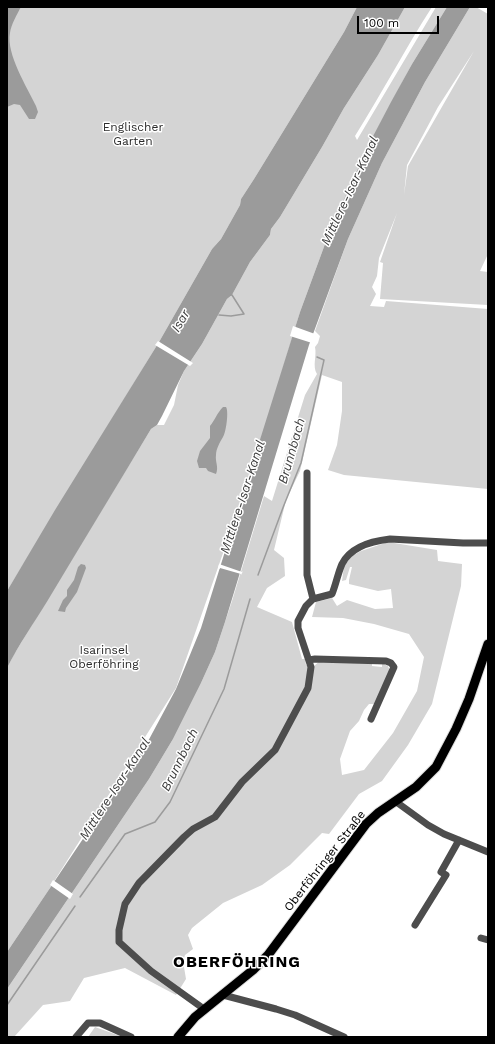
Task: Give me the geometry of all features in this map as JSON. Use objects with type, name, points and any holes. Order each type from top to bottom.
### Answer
[{"type":"main road","name":"Oberföhringer Straße","points":[[178,1037],[188,1024],[204,1009],[253,970],[268,955],[366,824],[378,813],[416,787],[436,767],[459,723],[488,644]]},
{"type":"street","points":[[307,473],[307,576],[313,599]]},
{"type":"street","points":[[204,1009],[151,971],[119,942],[119,930],[125,904],[139,883],[193,829],[215,817],[242,782],[275,750],[308,688],[311,667],[298,628],[298,621],[306,606],[313,599],[332,594],[343,563],[356,548],[367,543],[378,540],[404,540],[488,543]]},
{"type":"street","points":[[309,660],[386,661],[391,663],[394,667],[371,719]]},
{"type":"street","points":[[395,801],[428,825],[488,852]]},
{"type":"street","points":[[415,925],[446,875],[441,872],[459,840]]},
{"type":"street","points":[[222,995],[295,1015],[344,1037]]},
{"type":"street","points":[[76,1037],[80,1030],[88,1023],[100,1023],[131,1037]]},
{"type":"green space","name":"Englischer Garten","points":[[7,7],[357,7],[344,32],[241,199],[240,205],[221,239],[212,249],[159,342],[7,591]]},
{"type":"green space","name":"Isarinsel Oberföhring","points":[[405,7],[432,7],[355,136],[357,140],[436,7],[447,7],[412,64],[381,122],[332,225],[300,312],[253,467],[176,688],[48,891],[7,952],[7,668],[151,429],[157,425],[164,425],[174,405],[178,385],[184,371],[202,344],[227,299],[232,295],[250,262],[270,235],[271,229],[280,217],[344,108],[378,55]]},
{"type":"green space","points":[[470,7],[476,7],[488,14],[488,254],[480,271],[488,272],[488,305],[380,299],[383,263],[380,262],[397,213],[379,258],[377,276],[372,287],[376,294],[370,306],[384,307],[386,301],[488,309],[488,489],[344,475],[328,470],[337,445],[342,411],[342,382],[322,375],[300,471],[286,500],[274,550],[284,558],[285,576],[267,588],[257,607],[292,622],[302,659],[305,659],[306,665],[314,666],[321,660],[372,663],[372,666],[382,667],[382,663],[388,666],[390,671],[375,704],[369,704],[364,710],[359,721],[350,731],[340,759],[342,775],[364,770],[393,733],[417,691],[424,657],[409,634],[374,624],[343,618],[312,617],[316,602],[332,598],[337,606],[347,600],[375,609],[393,608],[391,589],[378,591],[349,584],[352,567],[350,567],[346,580],[342,581],[344,566],[352,556],[361,551],[388,542],[437,550],[438,561],[462,564],[461,586],[432,704],[408,745],[382,781],[359,794],[329,834],[322,833],[290,865],[262,885],[223,903],[192,928],[188,935],[193,949],[185,955],[183,961],[186,979],[176,995],[125,968],[84,978],[70,1001],[43,1005],[14,1037],[7,1037],[7,989],[149,779],[173,739],[215,652],[264,496],[272,501],[305,395],[317,374],[315,368],[315,347],[320,336],[315,331],[348,239],[382,163],[425,82]],"holes":[[[474,51],[408,166],[404,195],[407,165],[438,107]]]},
{"type":"green space","points":[[95,1027],[123,1037],[88,1037]]},
{"type":"water","points":[[7,7],[21,7],[10,33],[11,51],[36,106],[38,112],[35,119],[29,119],[20,105],[14,104],[7,107]]},
{"type":"water","name":"Isar","points":[[357,7],[405,7],[378,55],[344,108],[280,217],[271,229],[270,235],[250,262],[232,295],[227,299],[202,344],[184,371],[157,425],[151,429],[7,668],[7,591],[55,510],[159,342],[212,249],[221,239],[240,205],[241,199],[344,32]]},
{"type":"water","name":"Mittlere-Isar-Kanal","points":[[447,7],[470,7],[425,82],[382,163],[348,239],[309,345],[215,652],[173,739],[149,779],[7,989],[7,952],[146,745],[176,689],[201,628],[300,312],[332,225],[370,142],[391,102],[412,64]]},
{"type":"water","points":[[223,407],[226,407],[227,409],[227,422],[224,435],[216,453],[216,474],[208,471],[206,468],[199,468],[197,461],[200,451],[210,438],[210,426]]},
{"type":"water","points":[[81,564],[85,565],[86,568],[77,592],[66,608],[65,612],[58,611],[63,600],[67,596],[67,590],[74,580],[78,567]]},
{"type":"pier","points":[[293,326],[315,334],[312,343],[290,336]]},
{"type":"pier","points":[[158,341],[193,363],[190,366],[155,345]]},
{"type":"pier","points":[[219,564],[242,572],[243,571],[241,575],[220,569],[218,568]]},
{"type":"pier","points":[[53,880],[73,894],[70,899],[50,885]]},
{"type":"waterway","name":"Brunnbach","points":[[219,315],[231,316],[244,314],[232,295],[230,295]]},
{"type":"waterway","name":"Brunnbach","points":[[258,575],[301,463],[324,360],[317,357]]},
{"type":"waterway","name":"Brunnbach","points":[[80,897],[125,834],[155,822],[170,802],[224,689],[250,599]]},
{"type":"waterway","name":"Brunnbach","points":[[7,1005],[75,906]]},
{"type":"district","name":"OBERFÖHRING","points":[[237,962]]}]
